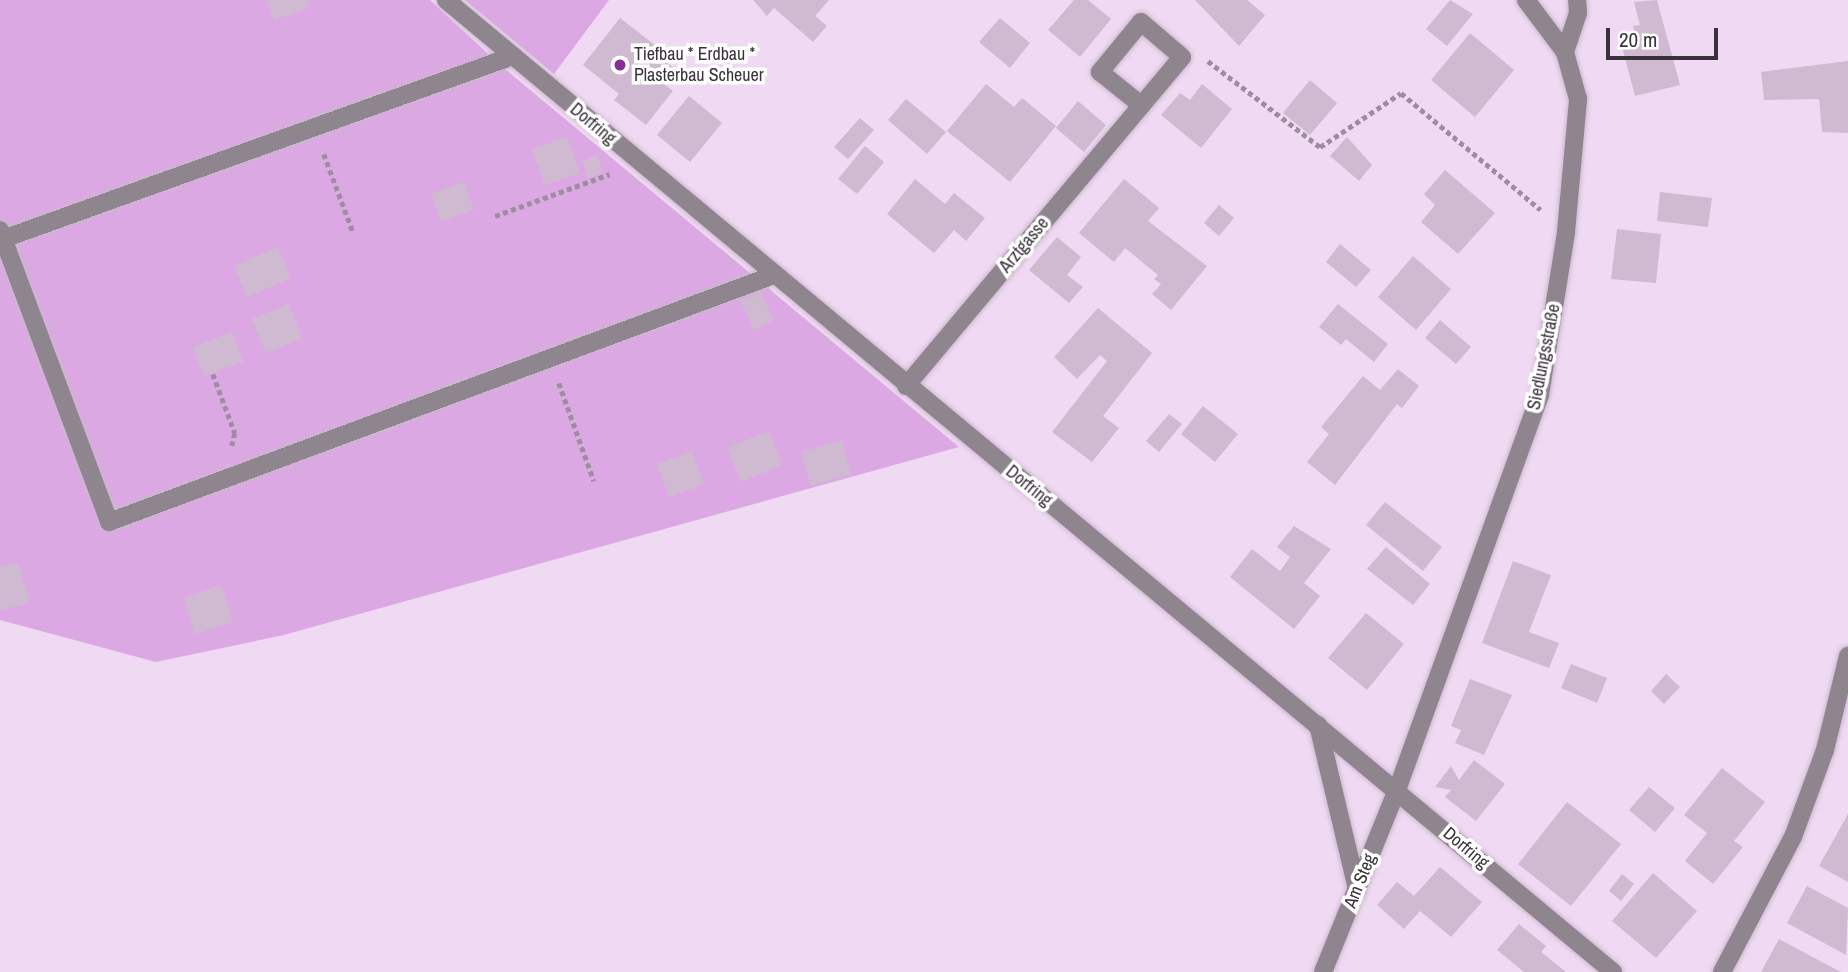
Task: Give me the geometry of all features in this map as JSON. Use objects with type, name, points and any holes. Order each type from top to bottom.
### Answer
[{"type":"street","name":"Dorfring","points":[[446,0],[906,386],[1318,724],[1613,972]]},
{"type":"street","name":"Siedlungsstraße","points":[[1397,790],[1540,395],[1566,232],[1578,99],[1565,52],[1526,0]]},
{"type":"street","points":[[1565,52],[1578,13],[1577,0]]},
{"type":"street","points":[[1141,105],[1100,72],[1141,22],[1182,57]]},
{"type":"street","points":[[513,56],[2,235],[109,522],[774,275]]},
{"type":"street","name":"Arztgasse","points":[[906,386],[1182,57]]},
{"type":"street","points":[[1722,972],[1793,837],[1825,750],[1848,656]]},
{"type":"street","points":[[1318,724],[1357,889]]},
{"type":"street","name":"Am Steg","points":[[1323,972],[1397,790]]},
{"type":"path","points":[[1182,57],[1200,55],[1320,147],[1401,93],[1566,232]]},
{"type":"path","points":[[314,127],[353,232]]},
{"type":"path","points":[[495,216],[640,163]]},
{"type":"path","points":[[550,359],[594,481]]},
{"type":"path","points":[[214,374],[235,433],[232,446],[243,473]]},
{"type":"shaded area","points":[[0,0],[430,0],[499,64],[959,447],[284,635],[156,662],[0,620]]},
{"type":"shaded area","points":[[465,0],[609,0],[554,74]]},
{"type":"building","points":[[267,0],[306,0],[309,8],[274,20]]},
{"type":"building","points":[[753,0],[829,0],[815,16],[827,26],[813,42],[774,8],[767,16]]},
{"type":"building","points":[[1074,0],[1088,0],[1111,19],[1080,57],[1048,30]]},
{"type":"building","points":[[1195,0],[1247,0],[1265,15],[1239,46]]},
{"type":"building","points":[[1450,0],[1473,14],[1447,46],[1426,29]]},
{"type":"building","points":[[1657,0],[1680,85],[1635,96],[1622,47],[1637,43],[1633,26],[1640,25],[1634,2]]},
{"type":"building","points":[[620,18],[660,49],[656,54],[676,70],[664,84],[673,91],[646,125],[614,100],[619,94],[583,65]]},
{"type":"building","points":[[1000,18],[1030,43],[1010,68],[979,42]]},
{"type":"building","points":[[1470,33],[1514,70],[1475,117],[1431,80]]},
{"type":"building","points":[[1848,61],[1848,133],[1822,132],[1819,99],[1764,100],[1761,72]]},
{"type":"building","points":[[1310,80],[1337,103],[1310,135],[1283,113]]},
{"type":"building","points":[[986,84],[1014,107],[1022,98],[1056,126],[1010,182],[947,131]]},
{"type":"building","points":[[1202,84],[1232,109],[1201,148],[1161,115],[1180,93],[1190,100]]},
{"type":"building","points":[[689,96],[722,123],[690,162],[657,135]]},
{"type":"building","points":[[906,99],[946,132],[927,154],[888,120]]},
{"type":"building","points":[[1078,101],[1106,125],[1084,152],[1056,128]]},
{"type":"building","points":[[860,118],[874,130],[848,159],[834,147]]},
{"type":"building","points":[[567,137],[580,173],[545,185],[532,149]]},
{"type":"building","points":[[1347,137],[1372,165],[1359,181],[1330,156]]},
{"type":"building","points":[[865,146],[884,162],[857,194],[838,179]]},
{"type":"building","points":[[597,155],[603,172],[588,178],[582,161]]},
{"type":"building","points":[[1445,170],[1495,213],[1458,254],[1421,222],[1435,205],[1424,194]]},
{"type":"building","points":[[915,179],[945,204],[954,193],[985,218],[966,241],[954,230],[934,253],[887,214]]},
{"type":"building","points":[[1124,179],[1159,208],[1148,221],[1207,266],[1171,310],[1152,294],[1161,284],[1154,279],[1158,275],[1125,248],[1114,262],[1079,233]]},
{"type":"building","points":[[464,182],[474,210],[441,222],[431,194]]},
{"type":"building","points":[[1660,192],[1712,198],[1708,227],[1657,221]]},
{"type":"building","points":[[1219,205],[1234,218],[1219,236],[1204,223]]},
{"type":"building","points":[[1617,229],[1661,234],[1656,283],[1611,279]]},
{"type":"building","points":[[1057,237],[1081,257],[1067,275],[1083,287],[1069,303],[1029,270]]},
{"type":"building","points":[[1340,244],[1371,270],[1356,287],[1326,262]]},
{"type":"building","points":[[278,247],[291,278],[247,297],[234,266]]},
{"type":"building","points":[[1413,256],[1451,289],[1416,330],[1378,297]]},
{"type":"building","points":[[760,291],[774,320],[754,330],[740,300]]},
{"type":"building","points":[[289,304],[302,339],[266,353],[252,319]]},
{"type":"building","points":[[1338,304],[1388,344],[1374,362],[1346,339],[1341,345],[1319,327]]},
{"type":"building","points":[[1098,308],[1152,353],[1103,416],[1119,428],[1092,462],[1052,432],[1107,361],[1100,355],[1077,379],[1054,357]]},
{"type":"building","points":[[1440,320],[1471,347],[1456,364],[1425,338]]},
{"type":"building","points":[[232,332],[243,362],[204,376],[193,347]]},
{"type":"building","points":[[1398,369],[1419,386],[1402,408],[1397,404],[1335,485],[1307,462],[1329,434],[1321,427],[1363,376],[1380,390]]},
{"type":"building","points":[[1203,406],[1238,434],[1215,462],[1181,434]]},
{"type":"building","points":[[1169,414],[1182,424],[1159,452],[1146,441]]},
{"type":"building","points":[[769,431],[782,465],[741,482],[727,448]]},
{"type":"building","points":[[842,440],[851,474],[811,486],[801,452]]},
{"type":"building","points":[[692,451],[704,484],[669,497],[657,464]]},
{"type":"building","points":[[1385,502],[1442,547],[1423,571],[1366,525]]},
{"type":"building","points":[[1294,526],[1331,549],[1304,583],[1320,596],[1294,629],[1230,577],[1252,549],[1280,571],[1290,557],[1277,547]]},
{"type":"building","points":[[1386,547],[1430,584],[1413,605],[1367,569]]},
{"type":"building","points":[[1513,561],[1551,575],[1529,632],[1559,643],[1549,668],[1482,643]]},
{"type":"building","points":[[18,562],[30,602],[0,611],[0,567]]},
{"type":"building","points":[[221,585],[233,622],[195,634],[184,598]]},
{"type":"building","points":[[1366,613],[1404,644],[1367,690],[1328,658]]},
{"type":"building","points":[[1571,664],[1607,678],[1597,703],[1561,688]]},
{"type":"building","points":[[1666,674],[1680,687],[1664,704],[1651,691]]},
{"type":"building","points":[[1470,679],[1512,695],[1484,755],[1455,743],[1461,730],[1451,726]]},
{"type":"building","points":[[1474,760],[1505,784],[1476,821],[1445,797],[1451,790],[1435,787],[1451,766],[1459,780]]},
{"type":"building","points":[[1722,768],[1765,802],[1734,841],[1743,847],[1713,884],[1685,861],[1707,833],[1684,815]]},
{"type":"building","points":[[1649,787],[1675,808],[1655,832],[1629,810]]},
{"type":"building","points":[[1567,802],[1621,844],[1571,906],[1518,864]]},
{"type":"building","points":[[1848,814],[1848,882],[1819,866]]},
{"type":"building","points":[[1440,867],[1482,902],[1451,937],[1420,911],[1404,929],[1377,905],[1397,882],[1414,896]]},
{"type":"building","points":[[1653,873],[1697,911],[1656,958],[1612,921]]},
{"type":"building","points":[[1622,874],[1634,884],[1621,901],[1609,891]]},
{"type":"building","points":[[1807,886],[1848,908],[1846,955],[1787,923]]},
{"type":"building","points":[[1519,924],[1546,946],[1541,952],[1566,972],[1524,972],[1497,950]]},
{"type":"building","points":[[1779,939],[1822,962],[1841,972],[1761,972]]},
{"type":"place","name":"Tiefbau * Erdbau * Plasterbau Scheuer","points":[[620,65]]}]
